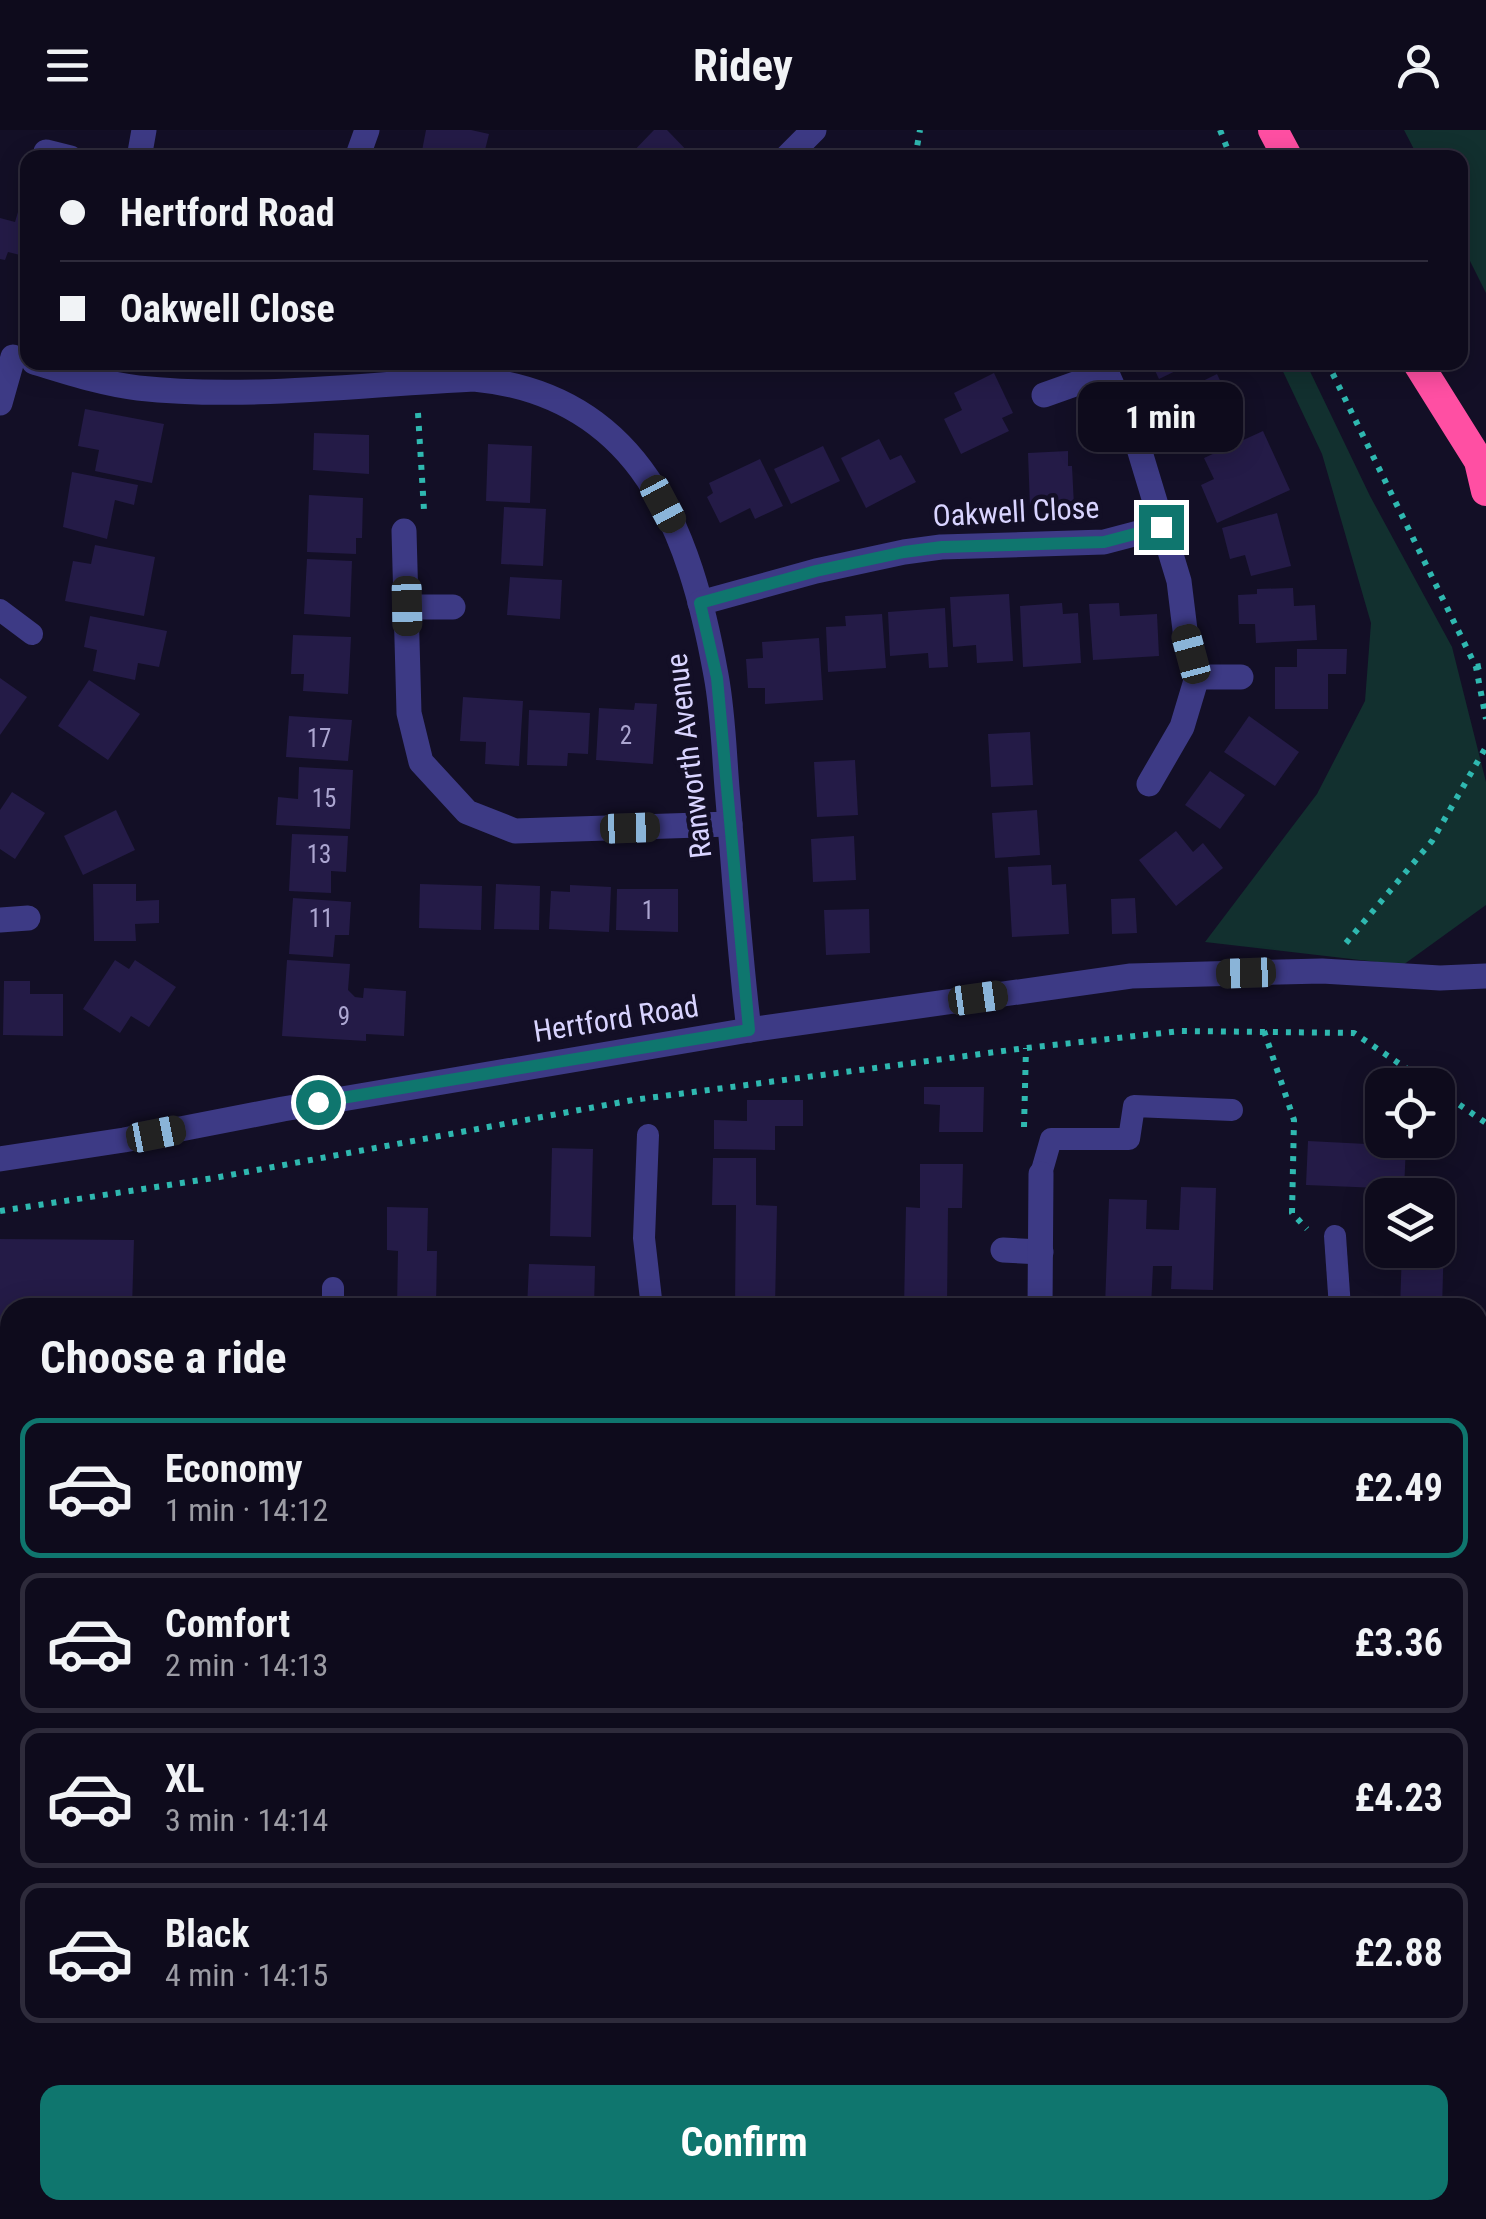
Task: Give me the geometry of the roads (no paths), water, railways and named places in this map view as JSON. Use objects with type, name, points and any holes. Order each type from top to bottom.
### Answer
[{"type":"highway","points":[[1422,370],[1482,462],[1486,491]]},
{"type":"street","points":[[794,150],[814,130]]},
{"type":"street","points":[[0,404],[19,358]]},
{"type":"street","name":"Ranworth Avenue","points":[[65,370],[134,388],[188,391],[240,391],[351,374],[416,382],[502,382],[531,389],[580,412],[628,451],[680,537],[717,678],[749,1030]]},
{"type":"street","points":[[1044,395],[1100,370]]},
{"type":"street","points":[[1105,370],[1137,442],[1178,581],[1184,630],[1197,678],[1182,726],[1148,784]]},
{"type":"street","name":"Oakwell Close","points":[[700,603],[904,552],[942,547],[1104,542],[1161,527]]},
{"type":"street","points":[[404,531],[409,712],[422,762],[466,812],[515,831],[730,824]]},
{"type":"street","points":[[407,606],[453,607]]},
{"type":"street","points":[[1197,678],[1242,678]]},
{"type":"street","points":[[0,920],[28,918]]},
{"type":"street","name":"Hertford Road","points":[[0,1159],[749,1030],[1131,976],[1322,970],[1440,978],[1484,976]]},
{"type":"street","points":[[1484,976],[1486,1004]]},
{"type":"street","points":[[1040,1298],[1042,1174]]},
{"type":"street","points":[[1003,1250],[1040,1252]]},
{"type":"lane","points":[[0,610],[32,634]]},
{"type":"lane","points":[[1042,1174],[1051,1138],[1129,1138],[1134,1106],[1232,1110]]},
{"type":"lane","points":[[648,1135],[644,1238],[651,1298]]},
{"type":"lane","points":[[1335,1236],[1339,1298]]}]
